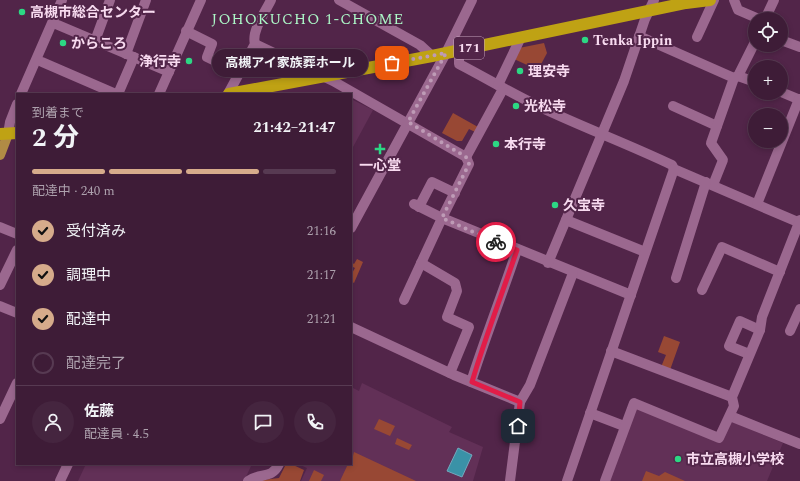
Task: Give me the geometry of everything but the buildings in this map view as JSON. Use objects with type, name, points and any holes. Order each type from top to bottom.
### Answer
[{"type":"highway","name":"171","points":[[233,93],[432,56],[521,37],[651,5],[709,0]]},
{"type":"main road","points":[[0,155],[8,134]]},
{"type":"street","points":[[21,93],[62,0]]},
{"type":"street","points":[[29,93],[68,0]]},
{"type":"street","points":[[95,41],[110,0]]},
{"type":"street","points":[[117,93],[130,56],[146,0]]},
{"type":"street","points":[[229,93],[255,44],[254,36],[271,0]]},
{"type":"street","points":[[339,0],[420,45],[432,56]]},
{"type":"street","points":[[352,226],[446,53],[472,0]]},
{"type":"street","points":[[697,37],[714,0]]},
{"type":"street","points":[[734,0],[738,10],[748,14]]},
{"type":"street","points":[[768,12],[774,0]]},
{"type":"street","points":[[159,93],[199,1]]},
{"type":"street","points":[[548,263],[624,81],[651,5]]},
{"type":"street","points":[[58,25],[169,72]]},
{"type":"street","points":[[186,31],[212,44],[207,56],[240,73]]},
{"type":"street","points":[[639,36],[736,77],[748,80]]},
{"type":"street","points":[[466,157],[501,87],[521,37]]},
{"type":"street","points":[[788,43],[800,47]]},
{"type":"street","points":[[255,44],[322,76],[343,91]]},
{"type":"street","points":[[459,50],[460,64],[501,87],[672,165],[674,168],[709,184],[800,222],[762,317],[760,330],[732,397],[734,406],[719,438],[634,403],[624,426],[605,481]]},
{"type":"street","points":[[676,278],[709,184],[723,160],[711,143],[736,77],[750,52]]},
{"type":"street","points":[[42,62],[115,93]]},
{"type":"street","points":[[352,95],[408,122],[466,157],[469,164],[404,300]]},
{"type":"street","points":[[757,204],[799,100],[788,95]]},
{"type":"street","points":[[673,106],[717,126]]},
{"type":"street","points":[[8,134],[10,122],[16,107]]},
{"type":"street","points":[[8,134],[16,124]]},
{"type":"street","points":[[567,481],[674,168]]},
{"type":"street","points":[[454,193],[432,182],[417,206],[517,250],[631,296]]},
{"type":"street","points":[[566,220],[645,252]]},
{"type":"street","points":[[0,227],[16,234]]},
{"type":"street","points":[[702,290],[722,247],[780,272]]},
{"type":"street","points":[[472,382],[488,330],[498,306],[517,250]]},
{"type":"street","points":[[0,285],[13,267],[16,254]]},
{"type":"street","points":[[421,263],[455,283],[457,291],[447,316],[469,327],[450,373]]},
{"type":"street","points":[[510,481],[520,402],[530,385],[573,273]]},
{"type":"street","points":[[0,306],[16,313]]},
{"type":"street","points":[[790,331],[797,322],[800,310]]},
{"type":"street","points":[[749,354],[729,346],[740,321],[760,330]]},
{"type":"street","points":[[352,327],[450,373],[520,402]]},
{"type":"street","points":[[611,351],[732,397]]},
{"type":"street","points":[[0,420],[14,400],[16,389]]},
{"type":"street","points":[[590,413],[624,426]]},
{"type":"street","points":[[730,416],[800,444]]},
{"type":"street","points":[[60,481],[68,465]]},
{"type":"street","points":[[248,481],[256,477],[270,475],[275,472],[277,465]]},
{"type":"shaded area","points":[[544,43],[547,53],[538,70],[514,59],[519,48]]},
{"type":"shaded area","points":[[352,100],[373,110],[352,146]]},
{"type":"shaded area","points":[[453,113],[478,127],[475,132],[469,129],[462,141],[457,141],[442,133]]},
{"type":"shaded area","points":[[357,259],[363,262],[354,283],[352,282],[352,273],[355,268],[352,266],[352,263],[354,264]]},
{"type":"shaded area","points":[[664,336],[680,342],[670,370],[661,367],[666,355],[658,352]]},
{"type":"shaded area","points":[[362,383],[452,427],[449,432],[483,447],[473,481],[301,481],[307,468],[300,465],[352,465],[352,388],[359,391]]},
{"type":"shaded area","points":[[635,407],[721,442],[730,421],[783,443],[767,481],[608,481]]},
{"type":"shaded area","points":[[379,419],[395,426],[390,436],[374,429]]},
{"type":"shaded area","points":[[397,438],[412,445],[409,450],[395,444]]},
{"type":"shaded area","points":[[354,452],[416,481],[340,481],[348,465],[352,465]]},
{"type":"shaded area","points":[[86,465],[252,465],[244,481],[78,481]]},
{"type":"shaded area","points":[[286,465],[293,465],[304,470],[300,481],[254,481],[279,478]]},
{"type":"shaded area","points":[[314,470],[324,475],[321,481],[309,481]]},
{"type":"shaded area","points":[[646,471],[659,476],[665,472],[685,481],[642,481]]},
{"type":"water","points":[[458,448],[472,455],[462,477],[447,471]]},
{"type":"way so far","points":[[392,63],[446,53],[408,122],[466,157],[468,161],[469,164],[442,218],[496,242]]},
{"type":"place","name":"高槻市総合センター","points":[[22,12]]},
{"type":"place","name":"Tenka Ippin","points":[[585,40]]},
{"type":"place","name":"からころ","points":[[63,43]]},
{"type":"place","name":"浄行寺","points":[[189,61]]},
{"type":"place","name":"高槻アイ家族葬ホール","points":[[392,63]]},
{"type":"place","name":"理安寺","points":[[520,71]]},
{"type":"place","name":"光松寺","points":[[516,106]]},
{"type":"place","name":"本行寺","points":[[496,144]]},
{"type":"place","name":"一心堂","points":[[380,149]]},
{"type":"place","name":"久宝寺","points":[[555,205]]},
{"type":"place","name":"市立高槻小学校","points":[[678,459]]},
{"type":"district","name":"JOHOKUCHO 1-CHOME","points":[[308,19]]},
{"type":"route","points":[[496,242],[517,250],[498,306],[488,330],[472,382],[520,402],[518,426]]}]
